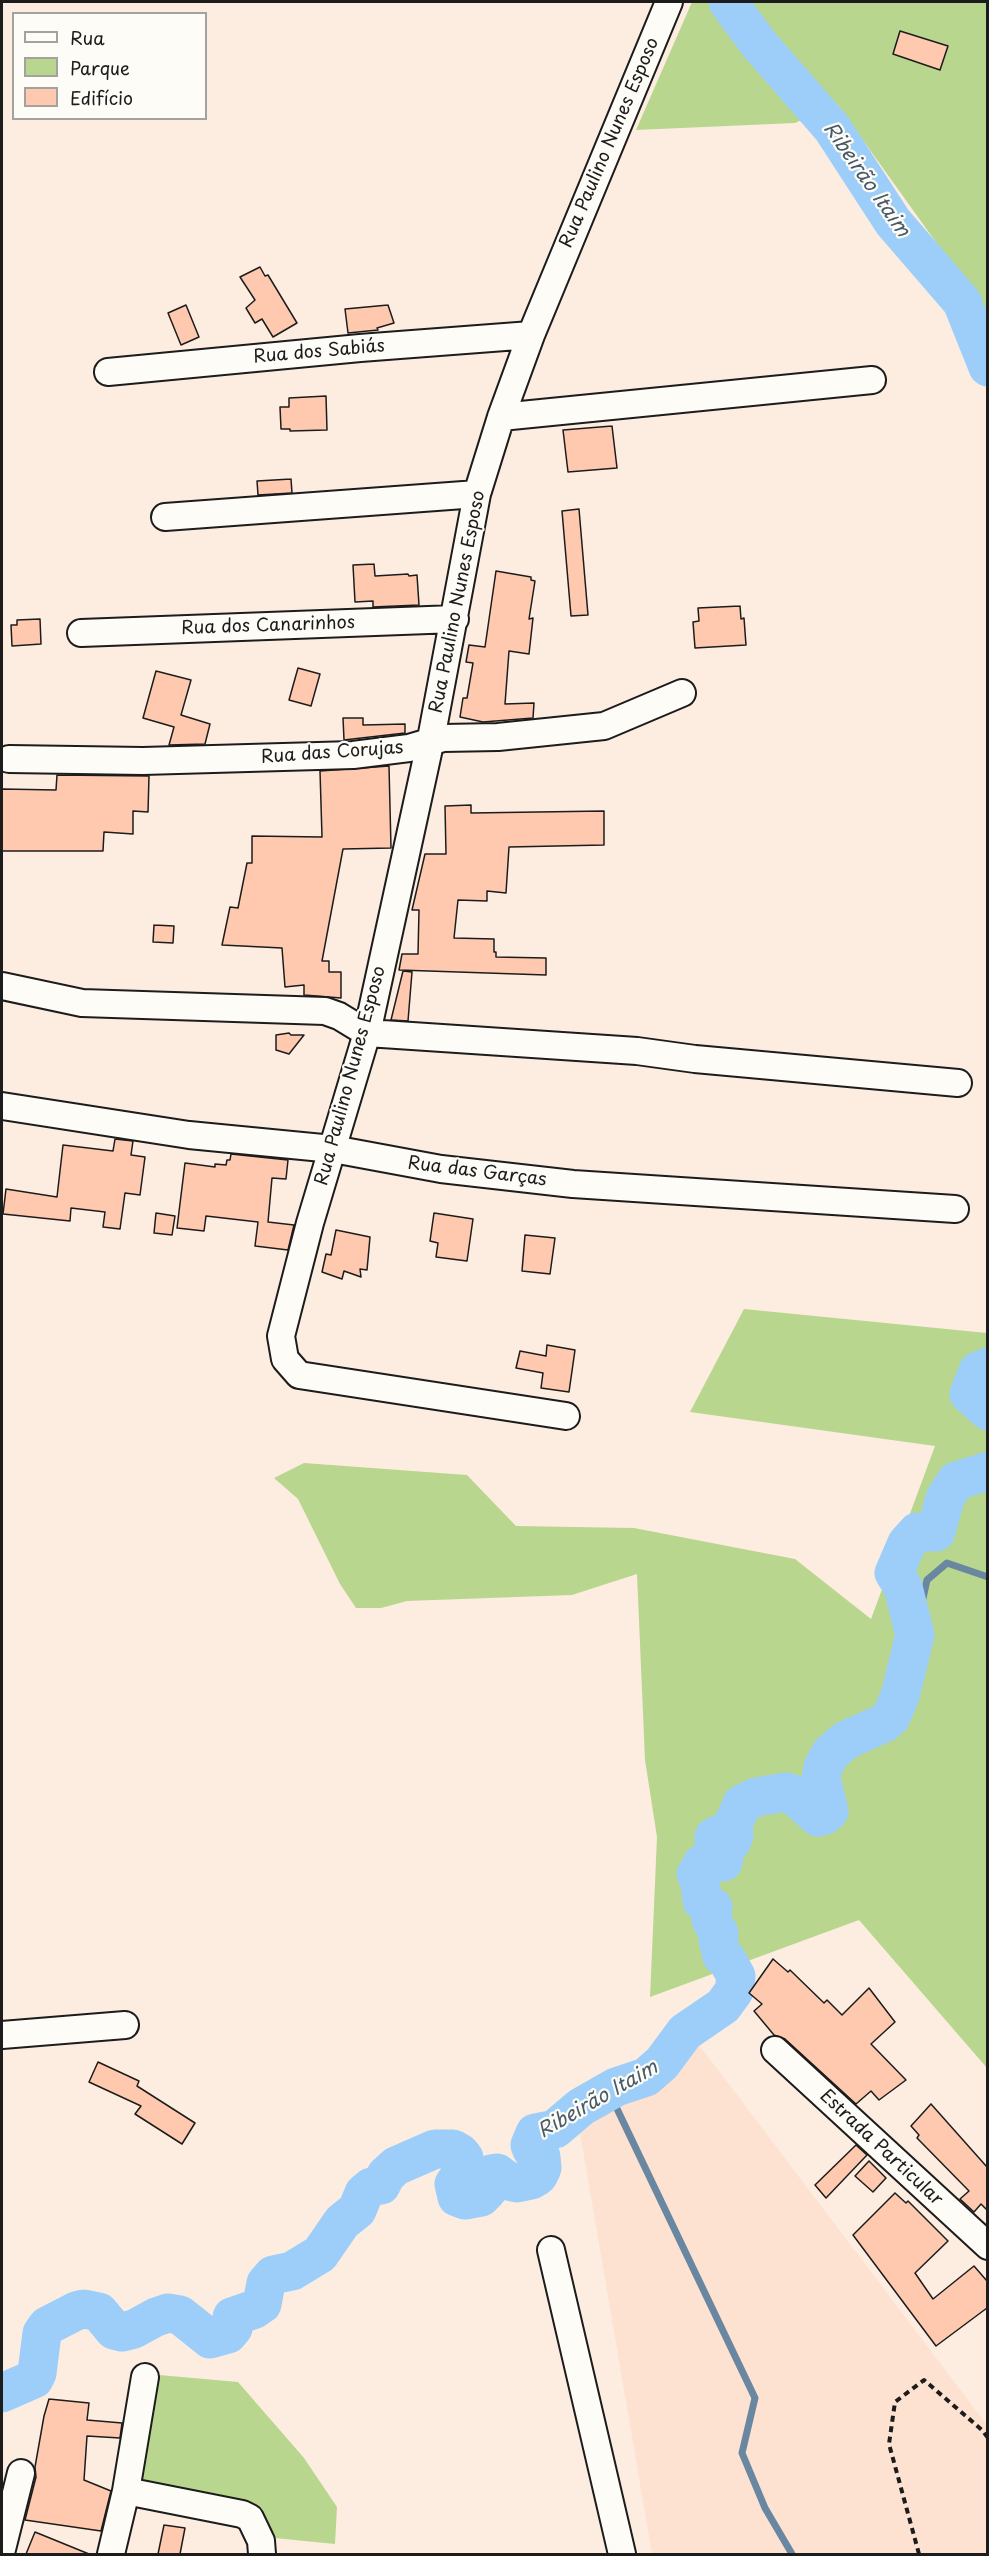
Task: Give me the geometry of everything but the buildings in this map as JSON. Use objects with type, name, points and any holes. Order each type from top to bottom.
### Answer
[{"type":"street","name":"Rua Paulino Nunes Esposo","points":[[566,1416],[299,1375],[285,1359],[281,1336],[310,1223],[367,1033],[431,739],[477,494],[501,417],[531,335],[669,2]]},
{"type":"street","name":"Rua dos Sabiás","points":[[108,372],[360,348],[531,335]]},
{"type":"street","points":[[501,417],[872,380]]},
{"type":"street","points":[[165,517],[477,494]]},
{"type":"street","name":"Rua dos Canarinhos","points":[[81,633],[454,619]]},
{"type":"street","name":"Rua das Corujas","points":[[9,759],[123,762],[353,755],[410,748],[431,739],[498,737],[604,726],[682,693]]},
{"type":"street","points":[[2,986],[82,1003],[325,1011],[339,1016],[367,1033],[637,1051],[695,1059],[958,1083]]},
{"type":"street","name":"Rua das Garças","points":[[2,1106],[189,1135],[333,1149],[441,1169],[573,1184],[955,1209]]},
{"type":"street","points":[[2,2036],[125,2025]]},
{"type":"street","name":"Estrada Particular","points":[[775,2050],[987,2246]]},
{"type":"street","points":[[551,2250],[621,2554]]},
{"type":"street","points":[[111,2554],[126,2491],[145,2377]]},
{"type":"street","points":[[2,2549],[6,2513],[21,2473]]},
{"type":"street","points":[[126,2491],[242,2514],[250,2518],[261,2541],[261,2554]]},
{"type":"path","points":[[919,2554],[889,2444],[895,2403],[924,2380],[982,2430],[987,2438]]},
{"type":"shaded area","points":[[700,2046],[987,2425],[987,2554],[652,2554],[580,2133]]},
{"type":"green space","points":[[692,2],[987,2],[987,335],[973,294],[837,104],[795,123],[636,130]]},
{"type":"green space","points":[[744,1309],[987,1333],[987,2068],[859,1920],[650,1997],[657,1837],[645,1760],[637,1574],[572,1595],[407,1601],[381,1608],[356,1608],[340,1584],[298,1499],[274,1478],[304,1463],[467,1475],[516,1526],[634,1528],[795,1559],[871,1619],[935,1446],[690,1412]]},
{"type":"green space","points":[[148,2374],[238,2382],[304,2458],[337,2507],[335,2544],[265,2537],[263,2524],[132,2485]]},
{"type":"waterway","name":"Ribeirão Itaim","points":[[728,2],[758,43],[832,128],[893,222],[962,302],[988,367]]},
{"type":"waterway","name":"Ribeirão Itaim","points":[[988,1367],[978,1371],[969,1394],[988,1411]]},
{"type":"waterway","name":"Ribeirão Itaim","points":[[2,2393],[34,2379],[37,2373],[42,2333],[47,2326],[76,2311],[84,2309],[99,2312],[114,2330],[122,2332],[134,2329],[168,2313],[180,2315],[210,2339],[228,2334],[233,2328],[232,2317],[255,2309],[262,2304],[266,2283],[273,2275],[292,2271],[320,2254],[342,2222],[357,2210],[364,2193],[371,2187],[381,2185],[386,2175],[396,2166],[435,2149],[453,2149],[464,2158],[465,2169],[454,2184],[457,2197],[465,2200],[481,2197],[487,2191],[491,2174],[497,2173],[508,2181],[517,2183],[531,2180],[538,2176],[542,2168],[541,2157],[532,2150],[530,2145],[535,2133],[555,2129],[581,2107],[616,2087],[646,2077],[662,2063],[685,2032],[723,2006],[734,1991],[736,1976],[727,1960],[722,1956],[718,1940],[719,1933],[711,1920],[713,1907],[702,1901],[700,1883],[696,1874],[701,1870],[702,1864],[723,1862],[724,1857],[714,1846],[714,1837],[720,1834],[727,1841],[732,1841],[734,1835],[732,1827],[742,1804],[756,1797],[786,1792],[791,1793],[818,1817],[829,1811],[821,1779],[823,1767],[830,1754],[846,1740],[884,1723],[891,1717],[900,1696],[915,1635],[903,1587],[894,1573],[907,1543],[917,1532],[936,1532],[945,1498],[956,1481],[988,1471]]},
{"type":"waterway","name":"Ribeirão Itaim","points":[[915,1635],[927,1580],[947,1563],[988,1577]]},
{"type":"waterway","points":[[609,2092],[755,2398],[742,2453],[765,2508],[792,2554]]}]
